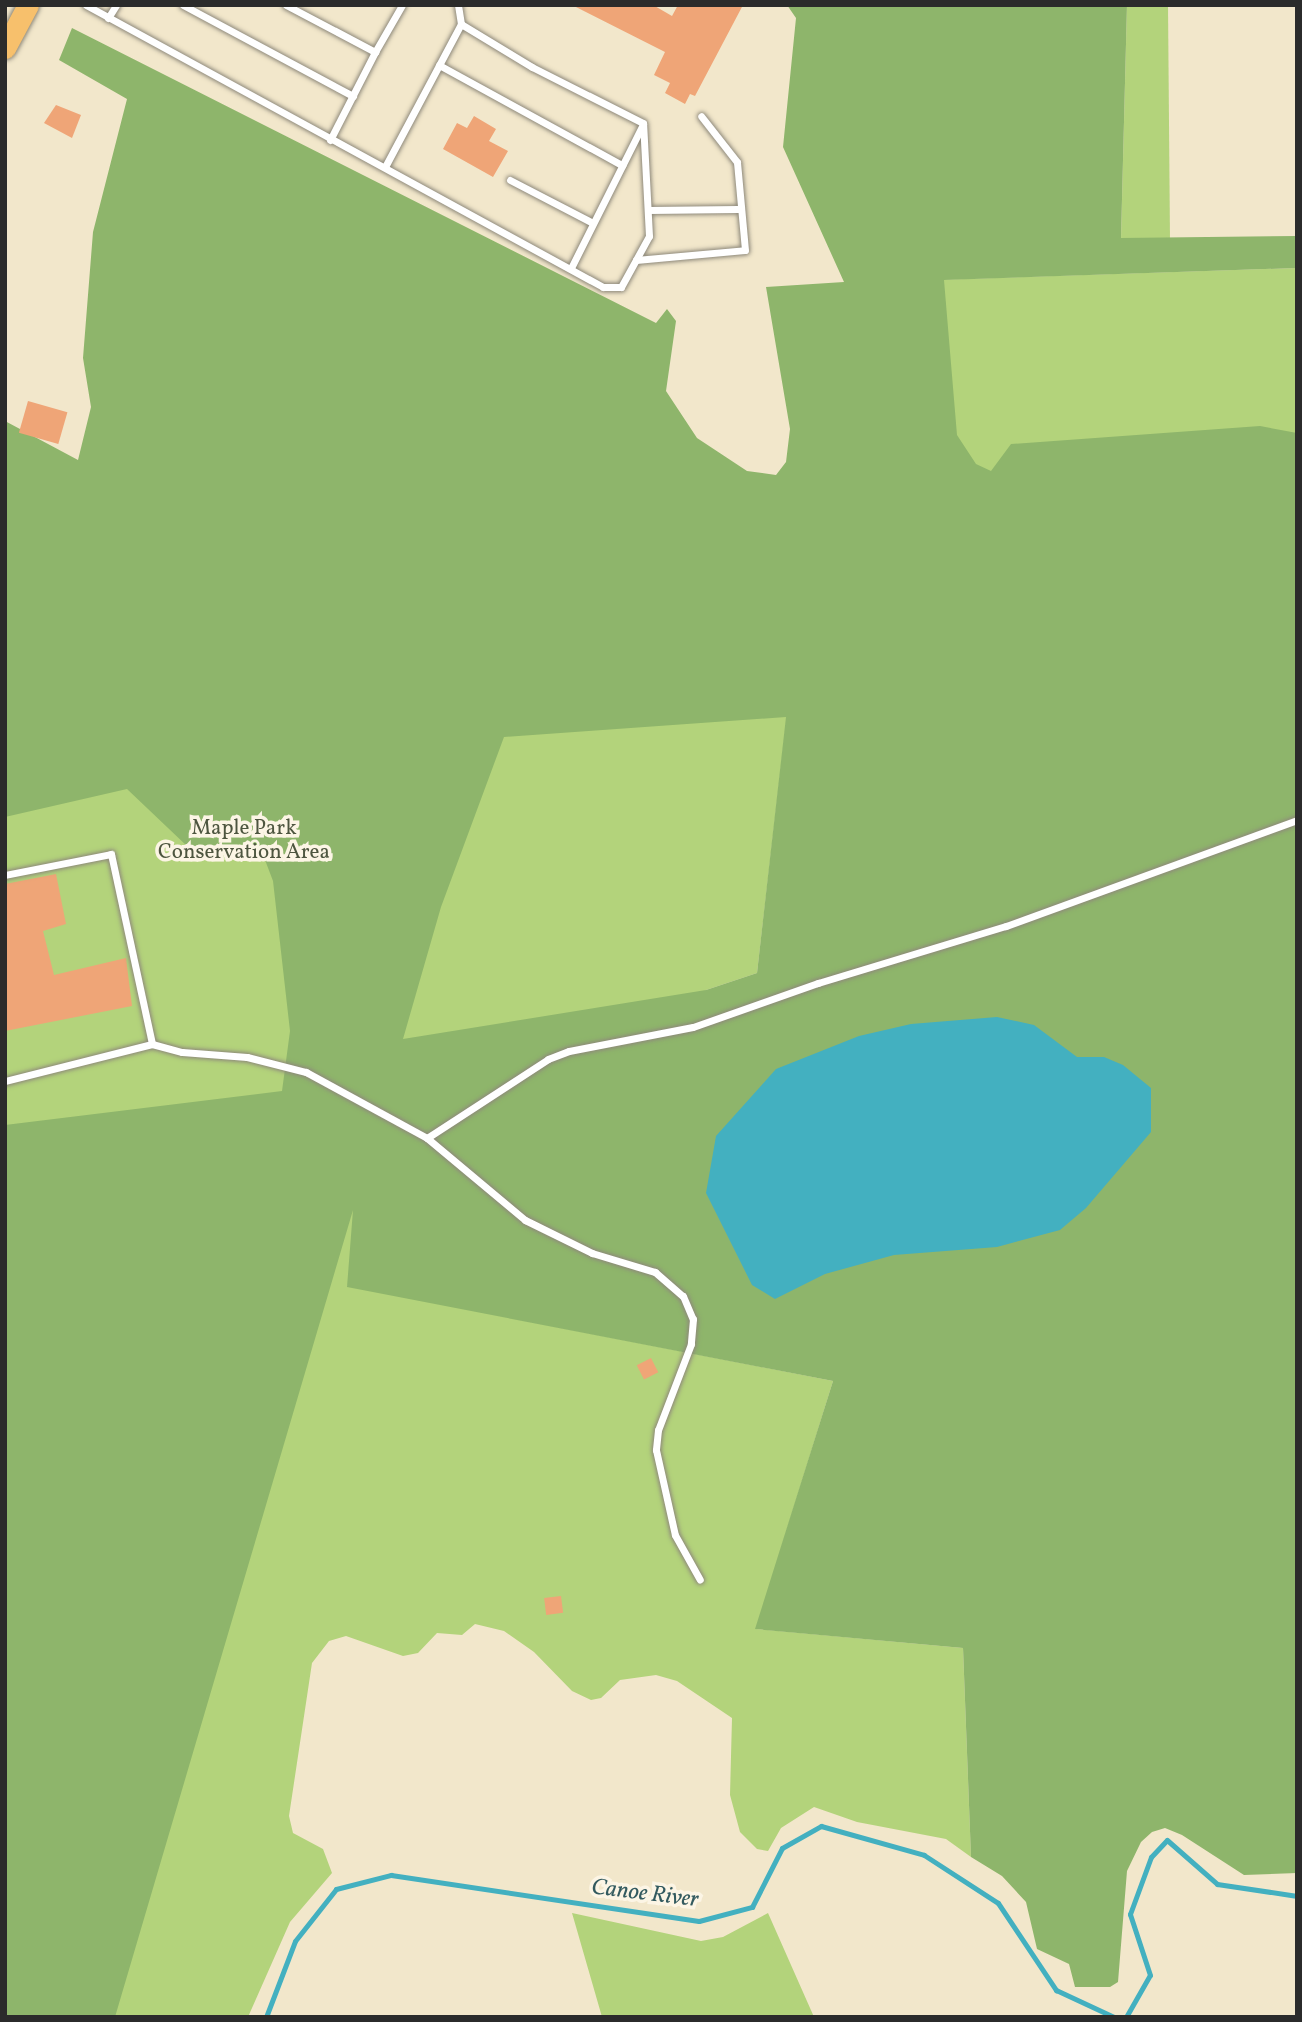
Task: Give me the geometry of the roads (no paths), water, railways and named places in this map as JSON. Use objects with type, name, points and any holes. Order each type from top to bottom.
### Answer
[{"type":"main road","points":[[5,48],[28,5]]},
{"type":"lane","points":[[86,5],[330,140],[386,165],[603,287],[621,287],[649,236],[643,123]]},
{"type":"lane","points":[[108,18],[116,5]]},
{"type":"lane","points":[[183,5],[353,96]]},
{"type":"lane","points":[[286,5],[375,52]]},
{"type":"lane","points":[[330,140],[402,5]]},
{"type":"lane","points":[[386,165],[461,24],[458,5]]},
{"type":"lane","points":[[461,24],[533,67],[643,123]]},
{"type":"lane","points":[[439,65],[622,165]]},
{"type":"lane","points":[[636,260],[745,250],[746,231],[738,209],[742,187],[737,162],[701,116]]},
{"type":"lane","points":[[571,268],[643,123]]},
{"type":"lane","points":[[510,180],[593,223]]},
{"type":"lane","points":[[648,210],[738,209]]},
{"type":"lane","points":[[427,1138],[548,1059],[569,1051],[693,1027],[818,982],[1006,926],[1297,820]]},
{"type":"lane","points":[[5,875],[111,854],[152,1044]]},
{"type":"lane","points":[[5,1081],[152,1044],[182,1052],[247,1057],[306,1072],[427,1138],[525,1220],[592,1253],[655,1272],[683,1296],[693,1319],[691,1344],[658,1430],[656,1450],[676,1535],[700,1580]]},
{"type":"water","points":[[997,1017],[1034,1025],[1077,1057],[1104,1057],[1123,1065],[1151,1088],[1151,1132],[1086,1208],[1060,1230],[997,1247],[894,1255],[825,1274],[775,1299],[752,1285],[706,1193],[716,1136],[776,1069],[859,1036],[911,1024]]},
{"type":"waterway","name":"Canoe River","points":[[266,2017],[295,1941],[336,1889],[391,1875],[699,1921],[752,1907],[782,1848],[821,1826],[924,1855],[998,1903],[1056,1990],[1114,2017]]},
{"type":"waterway","name":"Canoe River","points":[[1126,2017],[1150,1975],[1130,1914],[1151,1857],[1167,1840],[1217,1884],[1297,1896]]},
{"type":"park label","name":"Maple Park Conservation Area","points":[[244,841]]}]
